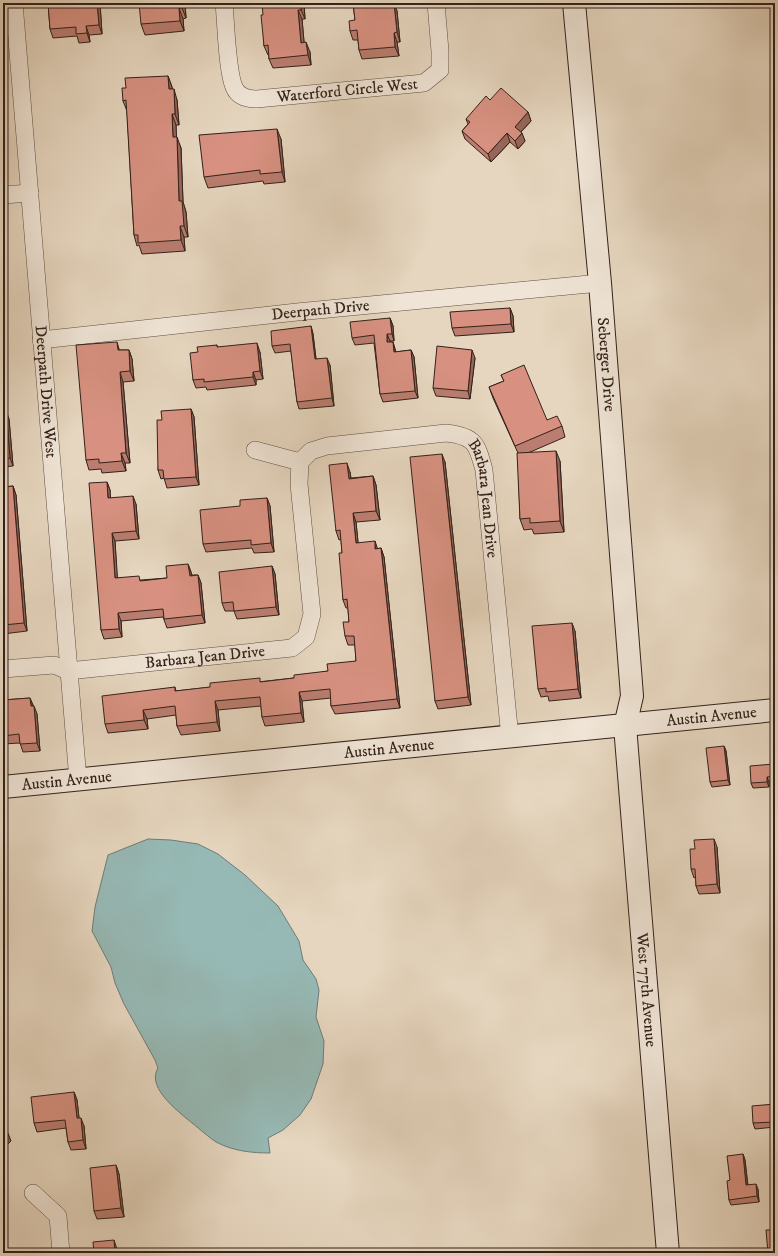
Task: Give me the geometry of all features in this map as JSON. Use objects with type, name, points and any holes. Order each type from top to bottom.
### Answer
[{"type":"street","name":"Deerpath Drive West","points":[[14,3],[78,780]]},
{"type":"street","name":"Waterford Circle West","points":[[224,3],[234,89],[246,99],[258,99],[424,83],[440,70],[436,3]]},
{"type":"street","name":"Seberger Drive","points":[[574,3],[600,284],[632,696],[625,726]]},
{"type":"street","points":[[3,195],[30,192]]},
{"type":"street","name":"Deerpath Drive","points":[[41,340],[305,311],[600,284]]},
{"type":"street","name":"Barbara Jean Drive","points":[[68,671],[292,648],[306,637],[312,614],[299,484],[300,462],[311,451],[327,446],[446,433],[468,437],[478,447],[484,470],[510,738]]},
{"type":"street","points":[[255,450],[300,462]]},
{"type":"street","points":[[3,669],[54,665],[68,671]]},
{"type":"street","name":"Austin Avenue","points":[[3,787],[510,738],[775,710]]},
{"type":"street","name":"West 77th Avenue","points":[[625,726],[668,1253]]},
{"type":"street","points":[[34,1193],[58,1216],[61,1253]]},
{"type":"water","points":[[148,839],[171,840],[198,844],[218,854],[245,875],[278,906],[299,941],[303,960],[316,979],[319,990],[316,1017],[324,1041],[323,1064],[311,1099],[300,1115],[283,1130],[268,1138],[270,1153],[243,1151],[229,1148],[216,1142],[183,1116],[167,1101],[157,1084],[155,1076],[158,1068],[155,1060],[124,1004],[115,983],[111,967],[92,931],[95,907],[108,855]]},
{"type":"building","points":[[48,3],[97,3],[99,25],[86,26],[87,33],[76,34],[76,27],[50,29]]},
{"type":"building","points":[[139,3],[182,3],[182,8],[179,8],[180,21],[141,24]]},
{"type":"building","points":[[262,3],[301,3],[301,10],[298,10],[301,43],[306,42],[308,55],[269,59],[268,45],[264,46],[261,15],[263,15]]},
{"type":"building","points":[[353,3],[394,3],[397,32],[394,33],[395,47],[359,50],[357,30],[350,31],[349,21],[355,20]]},
{"type":"building","points":[[168,76],[169,89],[174,89],[175,114],[172,114],[173,137],[177,137],[179,201],[182,201],[184,226],[180,226],[181,240],[138,243],[138,235],[134,235],[126,100],[123,101],[122,88],[126,88],[125,78]]},
{"type":"building","points":[[501,88],[528,112],[515,127],[522,133],[515,141],[507,133],[488,154],[462,131],[470,122],[466,119],[486,96],[490,100]]},
{"type":"building","points":[[277,129],[282,172],[260,174],[260,170],[204,177],[199,135]]},
{"type":"building","points":[[510,308],[511,324],[452,328],[450,312]]},
{"type":"building","points":[[390,318],[392,334],[387,334],[387,342],[393,342],[394,352],[411,350],[415,391],[380,394],[374,335],[352,338],[350,322]]},
{"type":"building","points":[[311,326],[315,359],[327,358],[332,398],[297,402],[290,344],[272,346],[271,331]]},
{"type":"building","points":[[117,342],[118,350],[129,350],[130,371],[120,372],[126,453],[121,453],[122,461],[99,463],[99,459],[86,460],[76,345]]},
{"type":"building","points":[[257,343],[260,371],[253,372],[253,377],[204,382],[204,379],[193,380],[190,353],[198,352],[197,347],[217,345],[217,347]]},
{"type":"building","points":[[437,346],[472,350],[468,391],[433,388]]},
{"type":"building","points":[[524,365],[547,420],[557,416],[562,426],[515,446],[489,387],[504,381],[501,375]]},
{"type":"building","points":[[191,409],[196,477],[164,479],[163,470],[158,470],[157,420],[162,420],[161,411]]},
{"type":"building","points":[[6,410],[10,458],[3,459],[3,411]]},
{"type":"building","points":[[556,451],[560,521],[530,523],[530,518],[520,519],[517,453]]},
{"type":"building","points":[[442,454],[468,697],[435,701],[410,457]]},
{"type":"building","points":[[347,463],[349,479],[373,476],[376,511],[353,513],[356,543],[375,541],[375,549],[381,548],[397,699],[331,706],[330,689],[299,692],[301,713],[262,717],[260,697],[215,701],[217,722],[177,726],[175,706],[143,710],[144,720],[105,724],[102,696],[175,687],[175,691],[210,687],[210,683],[260,678],[260,682],[294,678],[294,675],[328,671],[327,664],[356,661],[354,636],[345,636],[343,622],[349,622],[347,599],[343,600],[339,553],[342,553],[340,530],[336,531],[329,465]]},
{"type":"building","points":[[107,482],[108,498],[133,496],[136,531],[112,533],[115,578],[139,576],[140,581],[167,578],[166,566],[188,564],[190,576],[198,575],[202,615],[164,619],[163,609],[118,613],[119,629],[101,630],[89,483]]},
{"type":"building","points":[[13,486],[24,623],[3,625],[3,487]]},
{"type":"building","points":[[267,498],[271,543],[251,545],[251,540],[203,544],[200,510],[240,506],[240,500]]},
{"type":"building","points":[[272,566],[276,607],[234,611],[233,602],[222,603],[219,572]]},
{"type":"building","points":[[572,623],[578,689],[546,692],[546,688],[538,689],[532,626]]},
{"type":"building","points":[[30,698],[31,706],[34,706],[37,743],[20,744],[19,734],[3,736],[3,700]]},
{"type":"building","points":[[724,746],[728,780],[710,782],[706,748]]},
{"type":"building","points":[[773,751],[775,751],[775,776],[767,777],[767,782],[751,783],[750,766],[774,764]]},
{"type":"building","points":[[714,839],[717,884],[696,886],[695,869],[691,869],[690,849],[695,849],[694,840]]},
{"type":"building","points":[[74,1092],[77,1118],[81,1118],[83,1140],[68,1142],[65,1120],[34,1123],[31,1097]]},
{"type":"building","points":[[775,1104],[775,1122],[753,1123],[752,1106]]},
{"type":"building","points":[[3,1128],[8,1133],[3,1138]]},
{"type":"building","points":[[743,1154],[746,1185],[756,1184],[757,1196],[729,1200],[727,1181],[730,1180],[727,1156]]},
{"type":"building","points":[[116,1165],[121,1208],[94,1211],[90,1168]]},
{"type":"building","points":[[766,1230],[775,1230],[775,1253],[768,1253]]},
{"type":"building","points":[[114,1240],[115,1253],[94,1253],[93,1242]]}]
